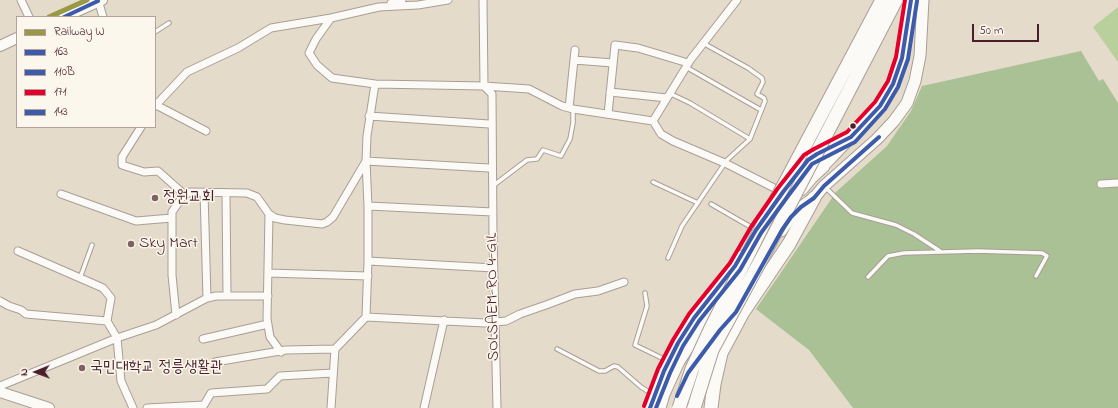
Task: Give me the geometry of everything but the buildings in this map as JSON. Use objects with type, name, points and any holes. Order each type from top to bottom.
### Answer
[{"type":"highway","points":[[679,408],[692,370],[711,328],[766,219],[882,0]]},
{"type":"highway","points":[[694,408],[712,350],[764,254],[896,0]]},
{"type":"highway","points":[[659,408],[663,394],[678,361],[695,338],[731,281],[778,216],[811,177],[823,166]]},
{"type":"highway","points":[[711,408],[714,384],[721,353],[743,312],[789,244],[814,198]]},
{"type":"main road","points":[[66,16],[99,0]]},
{"type":"main road","points":[[792,182],[823,166],[880,106],[893,84],[902,58],[911,0]]},
{"type":"main road","points":[[672,408],[688,374],[736,312],[782,230],[791,217],[801,207],[814,198],[824,186],[876,139],[894,121],[907,103],[915,81],[920,56],[923,0]]},
{"type":"main road","points":[[0,46],[16,38]]},
{"type":"main road","points":[[650,408],[664,360],[678,343],[694,318],[735,266],[756,230],[783,192],[813,156],[851,137]]},
{"type":"main road","points":[[0,392],[49,408]]},
{"type":"street","points":[[21,0],[28,16]]},
{"type":"street","points":[[99,0],[103,16]]},
{"type":"street","points":[[156,104],[187,72],[238,48],[272,28],[332,18],[402,0]]},
{"type":"street","points":[[379,7],[418,5],[448,0]]},
{"type":"street","points":[[483,0],[484,86]]},
{"type":"street","points":[[653,121],[687,65],[737,0]]},
{"type":"street","points":[[332,18],[316,39],[309,53],[317,65],[332,78],[375,84],[484,86],[529,89],[571,109],[653,121],[661,134],[673,141],[726,164],[783,192]]},
{"type":"street","points":[[608,114],[615,46],[638,48],[687,65]]},
{"type":"street","points":[[571,109],[575,50]]},
{"type":"street","points":[[574,60],[613,63]]},
{"type":"street","points":[[331,408],[335,349],[366,317],[368,276],[368,206],[366,161],[369,116],[375,84]]},
{"type":"street","name":"SOLSAEM-RO 4-GIL","points":[[484,86],[492,94],[497,408]]},
{"type":"street","points":[[610,92],[668,96]]},
{"type":"street","points":[[156,106],[206,131]]},
{"type":"street","points":[[369,116],[489,124]]},
{"type":"street","points":[[140,128],[122,157],[122,165],[144,172],[158,171],[185,195]]},
{"type":"street","points":[[366,161],[489,168]]},
{"type":"street","points":[[176,315],[172,275],[172,212],[183,196],[190,192],[246,193],[256,197],[269,214],[285,220],[322,224],[328,222],[333,217],[366,161]]},
{"type":"street","points":[[1101,184],[1118,183]]},
{"type":"street","points":[[204,192],[207,298]]},
{"type":"street","points":[[226,193],[227,296]]},
{"type":"street","points":[[61,194],[136,221],[172,218]]},
{"type":"street","points":[[368,206],[493,212]]},
{"type":"street","points":[[269,214],[268,324],[270,337],[281,352]]},
{"type":"street","points":[[18,251],[103,288],[111,298],[107,321],[117,338],[122,381],[133,408]]},
{"type":"street","points":[[368,261],[494,268]]},
{"type":"street","points":[[268,273],[368,276]]},
{"type":"street","points":[[366,317],[485,323],[495,322],[506,320],[575,294],[598,291],[624,282]]},
{"type":"street","points":[[0,386],[117,338],[156,325],[207,298],[216,296],[268,296]]},
{"type":"street","points":[[0,301],[21,310],[26,314],[107,321]]},
{"type":"street","points":[[424,408],[444,320]]},
{"type":"street","points":[[203,339],[268,324]]},
{"type":"street","points":[[215,362],[286,350],[335,349]]},
{"type":"street","points":[[147,408],[204,404],[211,394],[266,389],[280,376],[333,373]]},
{"type":"lane","points":[[156,31],[169,23]]},
{"type":"lane","points":[[668,258],[682,226],[726,164],[750,139],[765,99],[757,94],[763,82],[762,78],[748,68],[703,43]]},
{"type":"lane","points":[[687,65],[761,110]]},
{"type":"lane","points":[[668,96],[690,103],[750,139]]},
{"type":"lane","points":[[493,186],[527,160],[536,159],[543,150],[561,156],[570,139],[573,123],[571,109]]},
{"type":"lane","points":[[653,182],[698,203]]},
{"type":"lane","points":[[824,186],[852,213],[896,225],[914,234],[941,252]]},
{"type":"lane","points":[[711,204],[756,230]]},
{"type":"lane","points":[[80,279],[92,245]]},
{"type":"lane","points":[[868,277],[888,256],[904,253],[1017,251],[1042,253],[1047,256],[1036,276]]},
{"type":"lane","points":[[645,293],[647,306],[635,345],[664,360]]},
{"type":"lane","points":[[558,349],[599,371],[605,371],[614,366],[618,367],[639,386],[655,395]]},
{"type":"green space","points":[[1118,7],[1118,62],[1093,27]]},
{"type":"green space","points":[[1081,51],[1099,81],[1103,79],[1118,103],[1118,408],[853,408],[809,350],[756,309],[836,192],[887,146],[911,111],[922,86]]},
{"type":"rail line","name":"W","points":[[51,16],[87,0]]},
{"type":"transit line","name":"171","points":[[644,406],[658,369],[673,340],[689,314],[730,263],[751,227],[778,188],[804,155],[847,132],[875,102],[888,81],[896,57],[905,0]]},
{"type":"transit line","name":"163","points":[[650,408],[664,371],[678,343],[694,318],[735,266],[756,230],[783,192],[808,160],[851,137],[880,106],[893,84],[902,58],[911,0]]},
{"type":"transit line","name":"143","points":[[66,16],[98,1]]},
{"type":"transit line","name":"110B","points":[[656,408],[683,346],[699,321],[740,270],[761,233],[812,164],[855,142],[885,109],[898,87],[908,59],[917,1]]},
{"type":"transit line","name":"163","points":[[677,396],[688,373],[720,330],[736,312],[782,230],[791,217],[801,207],[814,198],[824,186],[879,137]]},
{"type":"place","name":"정원교회","points":[[155,198]]},
{"type":"place","name":"Sky Mart","points":[[131,244]]},
{"type":"place","name":"국민대학교 정릉생활관","points":[[82,368]]}]
